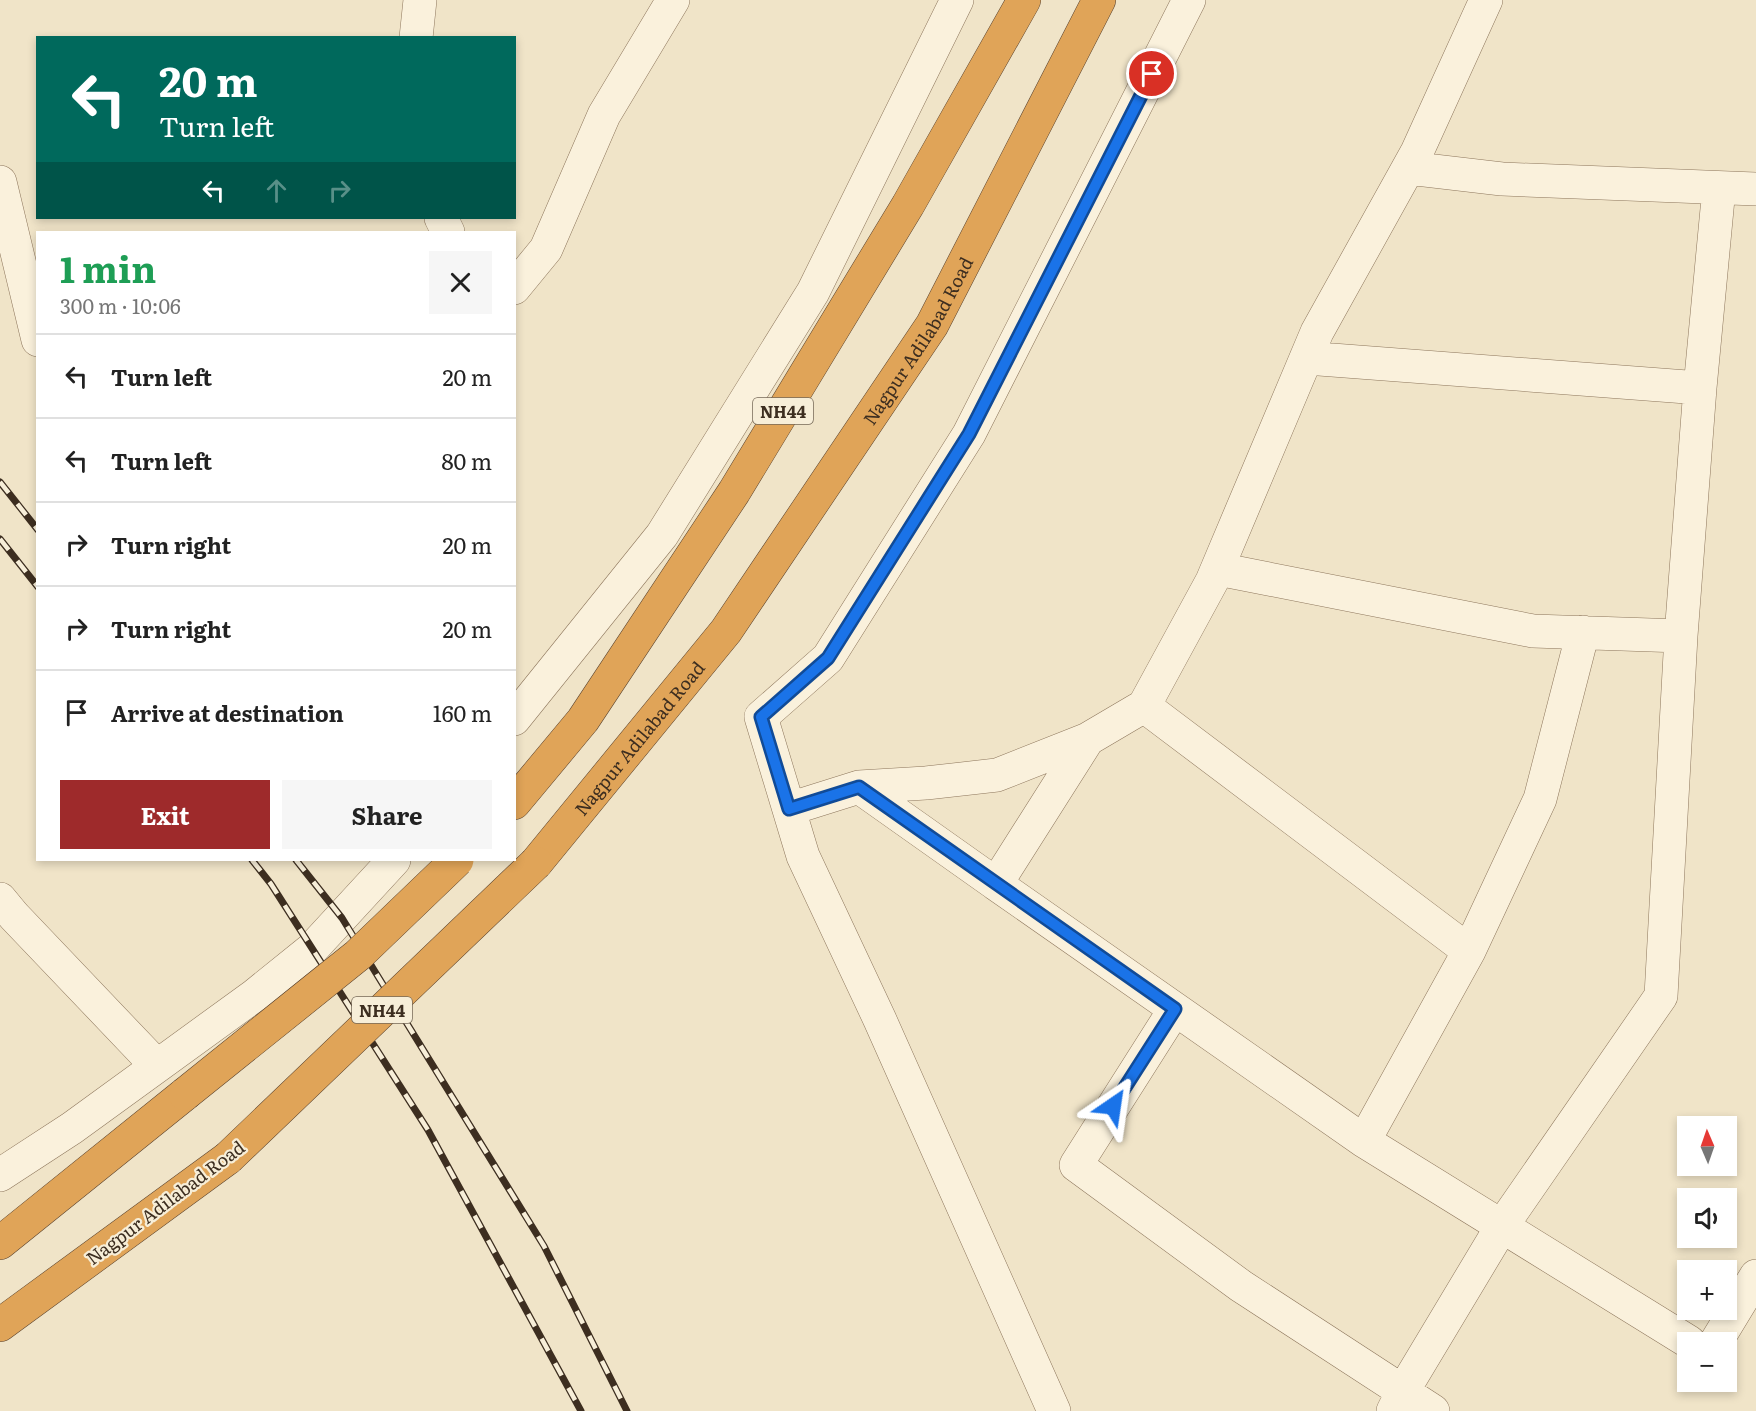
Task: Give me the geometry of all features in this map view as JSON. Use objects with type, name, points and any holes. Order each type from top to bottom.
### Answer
[{"type":"highway","name":"NH44","points":[[516,801],[583,720],[734,492],[908,204],[1024,0]]},
{"type":"highway","name":"Nagpur Adilabad Road","points":[[0,1325],[228,1158],[536,863],[726,631],[932,326],[1099,0]]},
{"type":"highway","points":[[0,1243],[358,955],[456,861]]},
{"type":"street","points":[[416,36],[420,0]]},
{"type":"street","points":[[516,286],[546,249],[604,115],[673,0]]},
{"type":"street","points":[[516,716],[662,535],[813,292],[957,0]]},
{"type":"street","points":[[1054,1411],[880,1020],[803,856],[761,717],[828,658],[969,434],[1189,0]]},
{"type":"street","points":[[789,809],[859,787],[926,783],[997,775],[1088,739],[1144,706],[1218,569],[1317,333],[1408,168],[1486,0]]},
{"type":"street","points":[[1408,168],[1502,179],[1756,189]]},
{"type":"street","points":[[0,182],[36,332]]},
{"type":"street","points":[[1398,1401],[1502,1226],[1661,996],[1681,636],[1700,388],[1719,188]]},
{"type":"street","points":[[1306,358],[1700,388]]},
{"type":"street","points":[[1218,569],[1533,631],[1681,636]]},
{"type":"street","points":[[1364,1141],[1469,951],[1540,799],[1583,632]]},
{"type":"street","points":[[1144,706],[1469,951]]},
{"type":"street","points":[[996,884],[1088,739]]},
{"type":"street","points":[[859,787],[1364,1141],[1677,1335]]},
{"type":"street","points":[[0,1175],[72,1128],[255,994],[312,949],[385,863]]},
{"type":"street","points":[[0,899],[157,1066]]},
{"type":"street","points":[[1175,1009],[1076,1165],[1398,1401],[1433,1411]]},
{"type":"street","points":[[1722,1332],[1756,1276]]},
{"type":"railway","points":[[0,482],[36,527]]},
{"type":"railway","points":[[0,539],[36,584]]},
{"type":"railway","points":[[253,861],[271,884],[428,1130],[581,1411]]},
{"type":"railway","points":[[297,861],[342,918],[544,1246],[627,1411]]},
{"type":"route","points":[[1113,1106],[1175,1009],[859,787],[789,809],[761,717],[828,658],[969,434],[1152,74]]}]
